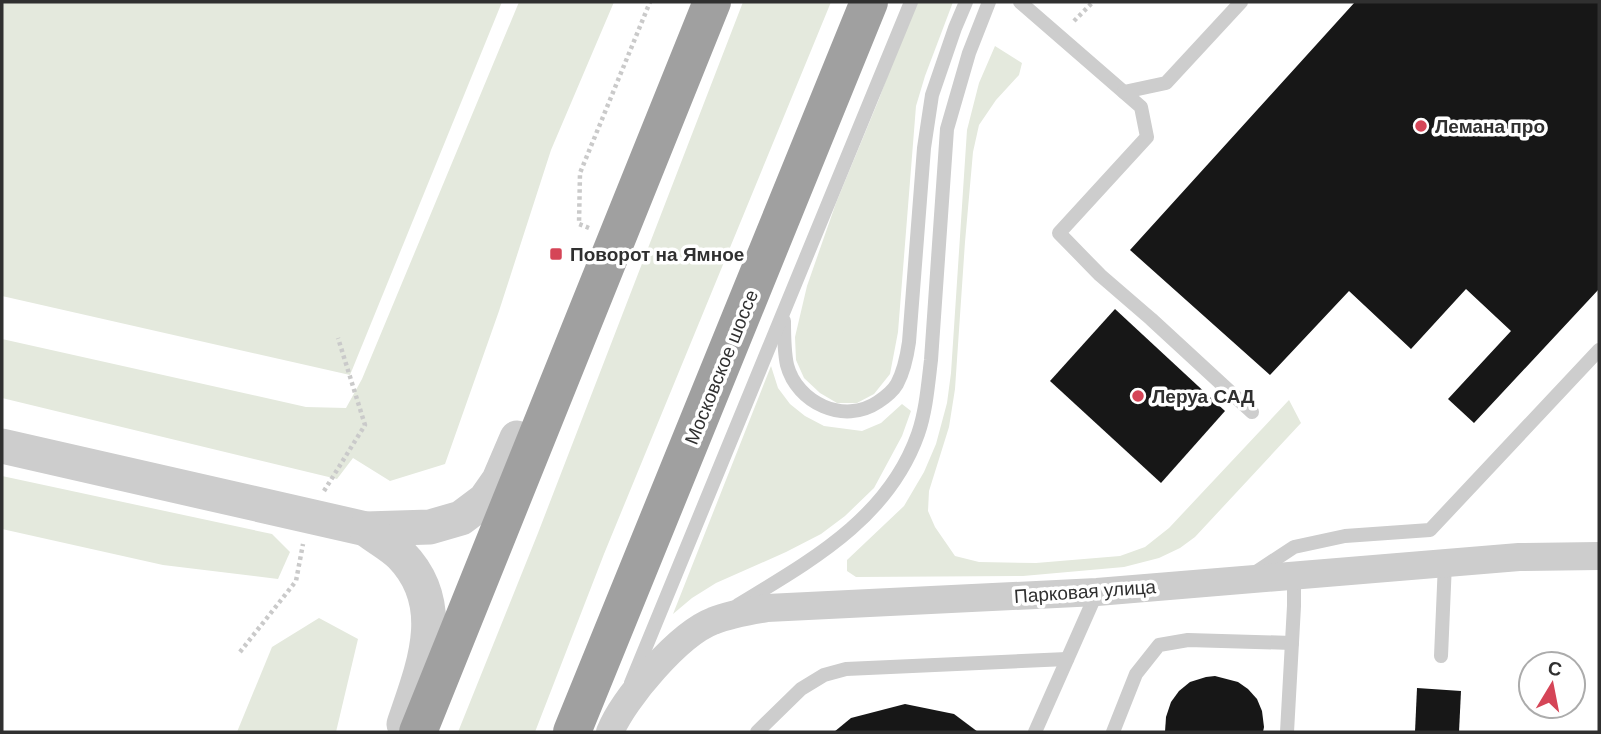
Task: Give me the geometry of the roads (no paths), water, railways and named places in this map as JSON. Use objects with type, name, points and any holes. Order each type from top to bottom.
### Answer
[{"type":"highway","points":[[418,732],[712,2]]},
{"type":"highway","name":"Московское шоссе","points":[[572,732],[869,2]]},
{"type":"street","points":[[2,446],[366,529],[430,527],[446,523],[461,518],[485,500],[499,480],[558,343],[610,256]]},
{"type":"street","points":[[366,529],[401,555],[421,582],[429,612],[427,651],[401,732]]},
{"type":"street","name":"Парковая улица","points":[[613,726],[655,667],[681,641],[710,621],[767,608],[1097,592],[1519,557],[1599,556]]},
{"type":"lane","points":[[613,726],[911,2]]},
{"type":"lane","points":[[784,313],[787,366],[805,394],[818,403],[829,409],[856,412],[869,408],[897,386],[909,342],[924,148],[932,95],[966,2]]},
{"type":"lane","points":[[710,621],[805,565],[849,531],[879,503],[900,473],[918,434],[931,360],[947,129],[969,53],[989,2]]},
{"type":"lane","points":[[1020,2],[1141,107],[1147,137],[1059,233],[1100,275],[1252,412]]},
{"type":"lane","points":[[1124,92],[1166,83],[1241,2]]},
{"type":"lane","points":[[1246,579],[1294,547],[1345,536],[1430,530],[1599,350]]},
{"type":"lane","points":[[1441,656],[1444,563]]},
{"type":"lane","points":[[1287,732],[1294,575]]},
{"type":"lane","points":[[1035,732],[1097,592]]},
{"type":"lane","points":[[1114,732],[1136,674],[1159,645],[1188,640],[1292,643]]},
{"type":"lane","points":[[757,732],[801,689],[824,675],[846,669],[1067,659]]},
{"type":"place","name":"Лемана про","points":[[1421,126]]},
{"type":"place","name":"Поворот на Ямное","points":[[556,254]]},
{"type":"place","name":"Леруа САД","points":[[1138,396]]}]
